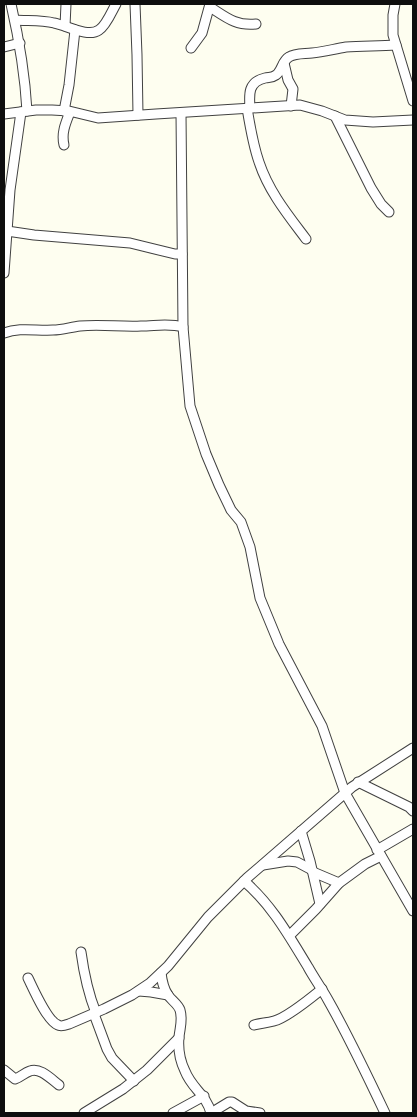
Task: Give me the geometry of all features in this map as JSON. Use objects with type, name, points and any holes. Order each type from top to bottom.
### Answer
[{"type":"street","points":[[4,273],[10,190],[24,112],[25,80],[20,44],[11,4]]},
{"type":"street","points":[[65,26],[66,4]]},
{"type":"street","points":[[15,20],[52,22],[75,30],[95,32],[103,27],[116,4]]},
{"type":"street","points":[[135,4],[138,115]]},
{"type":"street","points":[[395,4],[393,35],[413,101]]},
{"type":"street","points":[[191,48],[202,33],[210,6],[236,23],[242,25],[256,24]]},
{"type":"street","points":[[64,145],[63,136],[75,30]]},
{"type":"street","points":[[4,47],[20,44]]},
{"type":"street","points":[[306,239],[278,201],[265,179],[256,154],[249,108],[251,89],[254,83],[278,74],[289,57],[294,55],[345,47],[396,45]]},
{"type":"street","points":[[284,63],[288,80],[293,89],[291,106]]},
{"type":"street","points":[[4,114],[67,111],[98,118],[300,105],[345,120],[373,122],[413,120]]},
{"type":"street","points":[[182,113],[183,327],[190,406],[206,454],[231,510],[241,522],[250,547],[260,598],[279,644],[322,726],[345,793],[413,911]]},
{"type":"street","points":[[335,116],[371,188],[389,212]]},
{"type":"street","points":[[7,230],[34,235],[130,243],[182,254]]},
{"type":"street","points":[[4,333],[11,330],[53,330],[79,326],[174,324],[183,327]]},
{"type":"street","points":[[28,978],[52,1021],[57,1025],[63,1026],[95,1013],[138,991],[150,983],[168,966],[208,917],[262,865],[358,782],[413,748]]},
{"type":"street","points":[[358,782],[409,807],[413,811]]},
{"type":"street","points":[[290,935],[339,883],[413,829]]},
{"type":"street","points":[[301,831],[320,904]]},
{"type":"street","points":[[262,865],[288,861],[297,862],[339,883]]},
{"type":"street","points":[[244,881],[274,913],[290,935],[347,1035],[385,1113]]},
{"type":"street","points":[[81,952],[87,988],[107,1050],[134,1081]]},
{"type":"street","points":[[161,973],[163,986],[179,1008],[182,1022],[179,1038],[180,1056],[184,1070],[191,1083],[204,1096],[211,1113],[229,1102],[246,1111],[260,1113]]},
{"type":"street","points":[[254,1025],[275,1021],[305,1003],[322,989]]},
{"type":"street","points":[[138,991],[168,995]]},
{"type":"street","points":[[84,1113],[134,1081],[179,1038]]},
{"type":"street","points":[[4,1070],[15,1079],[32,1070],[37,1070],[59,1085]]},
{"type":"street","points":[[173,1113],[204,1096]]}]
